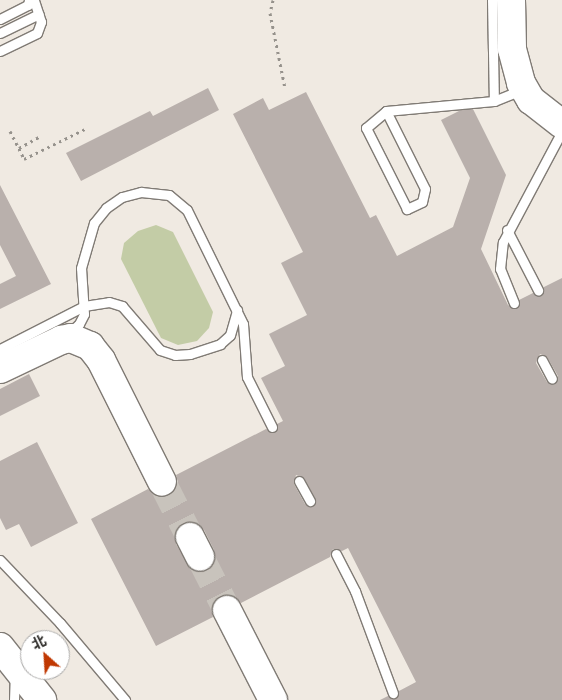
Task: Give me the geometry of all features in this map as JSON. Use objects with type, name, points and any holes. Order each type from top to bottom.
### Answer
[{"type":"highway","points":[[511,0],[512,49],[521,83],[531,100],[562,124]]},
{"type":"highway","points":[[0,369],[54,342],[71,338],[81,340],[96,353],[162,482]]},
{"type":"highway","points":[[227,610],[273,700]]},
{"type":"highway","points":[[8,656],[42,700]]},
{"type":"lane","points":[[0,19],[28,5],[29,0]]},
{"type":"lane","points":[[0,51],[37,33],[41,22],[34,0]]},
{"type":"lane","points":[[492,0],[494,101]]},
{"type":"lane","points":[[0,34],[39,14]]},
{"type":"lane","points":[[386,111],[425,189],[422,202],[407,209],[366,128],[386,111],[494,101],[511,94],[521,83]]},
{"type":"lane","points":[[514,303],[500,269],[507,230],[562,131]]},
{"type":"lane","points":[[54,342],[79,324],[84,306],[81,268],[94,223],[106,208],[122,197],[141,192],[157,192],[175,198],[187,210],[237,310],[246,334],[248,377],[272,427]]},
{"type":"lane","points":[[507,230],[538,290]]},
{"type":"lane","points":[[0,349],[84,306],[109,302],[122,306],[145,337],[160,350],[175,355],[190,354],[220,344],[230,335],[237,310]]},
{"type":"lane","points":[[542,360],[552,379]]},
{"type":"lane","points":[[299,481],[310,501]]},
{"type":"lane","points":[[336,554],[355,591],[394,693]]},
{"type":"lane","points":[[0,560],[60,623],[125,700]]},
{"type":"lane","points":[[8,656],[14,700]]},
{"type":"path","points":[[273,0],[270,13],[285,88]]},
{"type":"path","points":[[10,131],[24,159],[85,129]]},
{"type":"path","points":[[18,148],[41,136]]},
{"type":"green space","points":[[156,225],[173,232],[213,312],[209,328],[197,341],[178,345],[161,338],[121,259],[124,243],[138,231]]},
{"type":"building","points":[[208,88],[219,110],[81,181],[66,153],[150,111],[153,116]]},
{"type":"building","points":[[306,92],[370,218],[376,215],[397,256],[453,227],[470,178],[441,120],[461,110],[473,109],[506,175],[481,249],[508,305],[517,309],[519,300],[533,293],[541,295],[544,287],[562,278],[562,700],[380,700],[388,696],[396,699],[399,691],[416,682],[348,548],[342,551],[333,549],[330,557],[241,603],[228,594],[219,596],[211,609],[213,617],[156,646],[91,519],[148,489],[161,498],[169,496],[178,483],[176,475],[266,429],[275,432],[277,424],[283,421],[261,378],[285,366],[269,334],[307,315],[281,263],[303,252],[233,114],[263,98],[269,110]],"holes":[[[540,354],[547,357],[558,376],[554,385],[547,382],[536,363]],[[296,475],[304,478],[315,498],[313,507],[305,504],[294,484]],[[191,522],[204,530],[214,550],[213,565],[207,571],[191,570],[176,544],[177,528]]]},
{"type":"building","points":[[0,185],[51,284],[0,309],[0,284],[16,276],[0,245]]},
{"type":"building","points":[[29,374],[40,396],[0,416],[0,389]]},
{"type":"building","points":[[37,442],[78,523],[31,547],[19,524],[6,530],[0,518],[0,461]]},
{"type":"tunnel","points":[[162,482],[190,537]]},
{"type":"tunnel","points":[[200,557],[227,610]]}]
